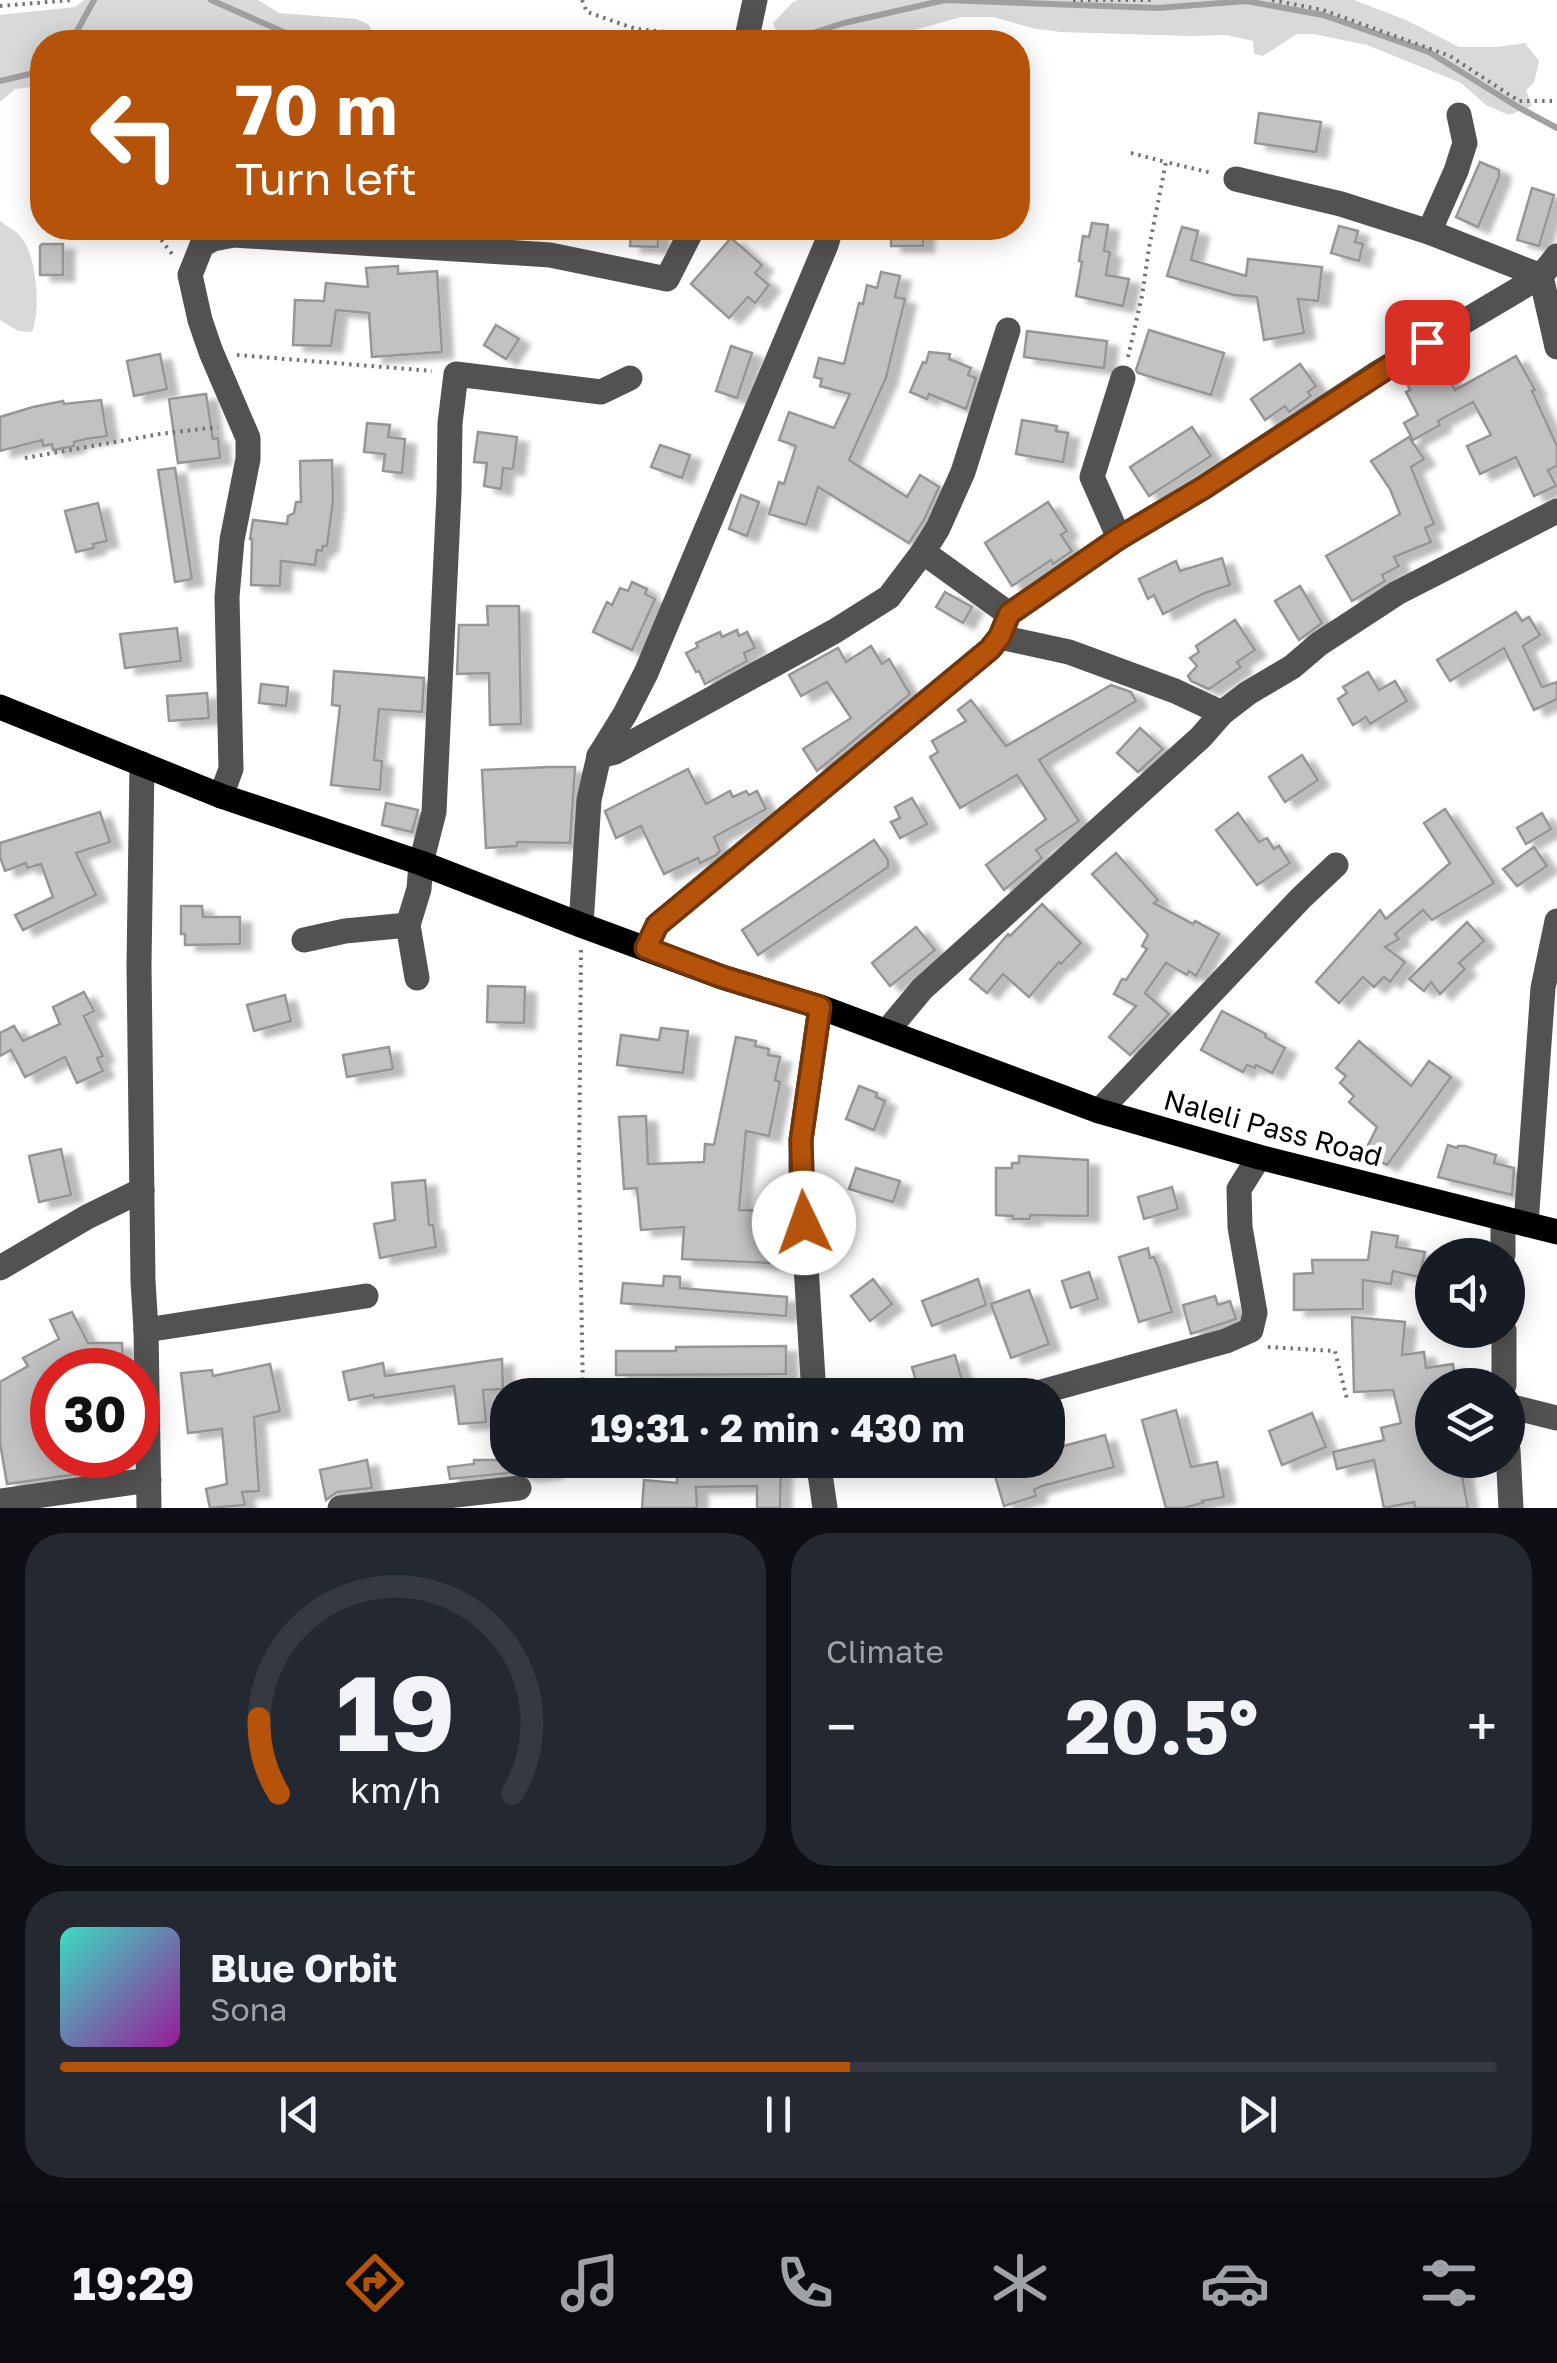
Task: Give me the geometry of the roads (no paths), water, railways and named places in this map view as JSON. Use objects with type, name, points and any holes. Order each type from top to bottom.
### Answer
[{"type":"main road","name":"Naleli Pass Road","points":[[0,707],[221,796],[421,862],[580,925],[722,977],[820,1007],[1098,1110],[1259,1157],[1557,1232]]},
{"type":"street","points":[[749,30],[755,0]]},
{"type":"street","points":[[1429,232],[1465,143],[1459,115]]},
{"type":"street","points":[[1236,179],[1341,204],[1549,266]]},
{"type":"street","points":[[211,240],[202,245],[190,275],[211,352],[248,438],[226,596],[231,768],[221,796]]},
{"type":"street","points":[[313,240],[550,255],[668,278],[687,240]]},
{"type":"street","points":[[580,925],[589,800],[599,756],[646,673],[827,240]]},
{"type":"street","points":[[1549,266],[1557,347]]},
{"type":"street","points":[[646,948],[657,925],[990,649],[1005,625],[1119,538],[1549,266]]},
{"type":"street","points":[[599,756],[616,752],[890,597],[924,552],[963,472],[1008,330]]},
{"type":"street","points":[[416,978],[408,925],[434,812],[450,423],[456,374],[601,392],[630,378]]},
{"type":"street","points":[[1119,538],[1092,477],[1123,378]]},
{"type":"street","points":[[886,1031],[922,989],[1201,736],[1222,712],[1292,668],[1319,644],[1397,592],[1557,511]]},
{"type":"street","points":[[924,552],[1005,625],[1222,712]]},
{"type":"street","points":[[142,764],[139,965],[149,1508]]},
{"type":"street","points":[[1098,1110],[1336,866]]},
{"type":"street","points":[[1509,1238],[1557,921]]},
{"type":"street","points":[[304,940],[344,931],[408,925]]},
{"type":"street","points":[[813,1378],[801,1140],[820,1007]]},
{"type":"street","points":[[1065,1385],[1226,1341],[1252,1330],[1255,1313],[1240,1227],[1239,1189],[1259,1157]]},
{"type":"street","points":[[0,1268],[88,1216],[142,1190]]},
{"type":"street","points":[[146,1330],[366,1296]]},
{"type":"street","points":[[1525,1410],[1557,1418]]},
{"type":"street","points":[[821,1478],[825,1508]]},
{"type":"street","points":[[1510,1478],[1512,1508]]},
{"type":"street","points":[[0,1501],[148,1480]]},
{"type":"street","points":[[340,1508],[519,1488]]},
{"type":"waterway","points":[[78,30],[94,0]]},
{"type":"waterway","points":[[211,0],[279,30]]},
{"type":"waterway","points":[[822,30],[945,0],[1158,8],[1246,1],[1323,15],[1429,52],[1557,128]]},
{"type":"waterway","points":[[0,81],[30,74]]}]
